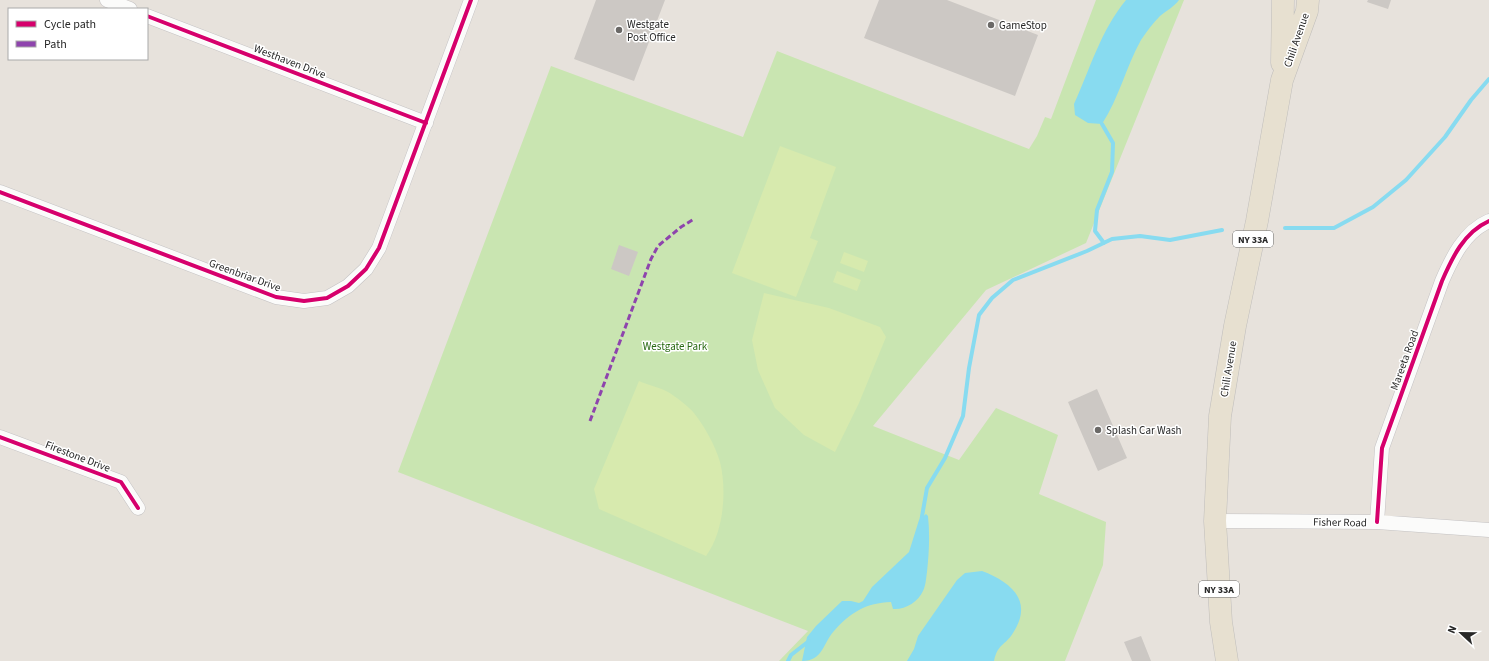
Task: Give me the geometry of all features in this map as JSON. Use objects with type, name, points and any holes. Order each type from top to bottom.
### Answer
[{"type":"main road","name":"Chili Avenue","points":[[1227,661],[1221,622],[1215,521],[1220,416],[1235,326],[1257,221],[1282,80],[1283,0]]},
{"type":"main road","name":"Chili Avenue","points":[[1282,80],[1307,11],[1308,0]]},
{"type":"street","points":[[107,0],[127,8]]},
{"type":"street","name":"Greenbriar Drive","points":[[0,192],[276,297],[304,301],[326,298],[348,286],[366,268],[379,248],[471,0]]},
{"type":"street","name":"Westhaven Drive","points":[[148,16],[426,123]]},
{"type":"street","name":"Mareeta Road","points":[[1376,522],[1382,448],[1442,281],[1452,257],[1467,237],[1489,221]]},
{"type":"street","name":"Firestone Drive","points":[[0,437],[121,482],[138,508]]},
{"type":"street","name":"Fisher Road","points":[[1215,521],[1376,522],[1489,530]]},
{"type":"green space","name":"Westgate Park","points":[[1096,0],[1184,0],[1086,243],[986,290],[873,426],[959,460],[996,408],[1058,435],[1039,494],[1106,522],[1103,565],[1065,661],[779,661],[808,631],[398,472],[551,66],[743,137],[777,51],[1029,149],[1037,136],[1045,117],[1051,119]]},
{"type":"green space","points":[[780,146],[836,167],[810,238],[818,241],[796,297],[732,273]]},
{"type":"green space","points":[[844,252],[868,261],[864,272],[840,263]]},
{"type":"green space","points":[[837,271],[861,280],[857,291],[833,282]]},
{"type":"green space","points":[[764,293],[829,308],[880,327],[886,337],[859,403],[835,452],[804,435],[775,408],[758,370],[752,340]]},
{"type":"green space","points":[[639,381],[668,392],[689,408],[706,430],[718,456],[723,485],[722,510],[717,535],[706,556],[599,509],[594,489]]},
{"type":"water","points":[[1126,0],[1179,0],[1157,19],[1141,40],[1113,104],[1102,124],[1088,123],[1075,115],[1074,104],[1103,37],[1117,12]]},
{"type":"water","points":[[926,514],[928,516],[929,530],[928,565],[925,586],[918,599],[906,607],[898,609],[893,609],[891,602],[874,604],[860,610],[840,624],[830,636],[818,655],[809,660],[802,661],[807,637],[816,626],[842,601],[859,603],[863,601],[872,587],[909,552],[919,520]]},
{"type":"water","points":[[982,571],[1002,581],[1010,587],[1020,602],[1021,611],[1019,622],[1013,633],[998,651],[994,661],[907,661],[914,649],[918,636],[957,580],[965,573]]},
{"type":"building","name":"Westgate Post Office","points":[[596,0],[665,0],[634,81],[574,59]]},
{"type":"building","points":[[879,0],[947,0],[1038,35],[1015,96],[864,38]]},
{"type":"building","points":[[1368,0],[1391,0],[1388,9],[1367,2]]},
{"type":"building","points":[[619,245],[638,252],[629,276],[611,269]]},
{"type":"building","name":"Splash Car Wash","points":[[1097,389],[1127,458],[1098,471],[1068,402]]},
{"type":"building","points":[[1141,636],[1151,661],[1132,661],[1124,642]]},
{"type":"waterway","points":[[1285,228],[1334,228],[1373,207],[1406,180],[1445,137],[1471,100],[1489,79]]},
{"type":"waterway","points":[[1102,124],[1113,143],[1112,172],[1097,210],[1095,231],[1104,243]]},
{"type":"waterway","points":[[921,522],[927,488],[945,458],[963,416],[969,368],[979,315],[992,298],[1013,280],[1087,251],[1112,239],[1140,236],[1170,240],[1222,230]]},
{"type":"waterway","points":[[788,661],[791,655],[809,641]]},
{"type":"marked path","points":[[590,421],[651,259],[658,246],[681,227],[694,219]]},
{"type":"cycle path","points":[[0,192],[276,297],[304,301],[327,298],[348,286],[366,269],[379,248],[471,0]]},
{"type":"cycle path","points":[[148,16],[426,123]]},
{"type":"cycle path","points":[[1377,522],[1382,448],[1442,281],[1460,246],[1473,232],[1489,221]]},
{"type":"cycle path","points":[[0,437],[121,482],[138,508]]},
{"type":"place","name":"GameStop","points":[[991,25]]},
{"type":"place","name":"Westgate Post Office","points":[[619,30]]},
{"type":"place","name":"Splash Car Wash","points":[[1098,430]]}]
